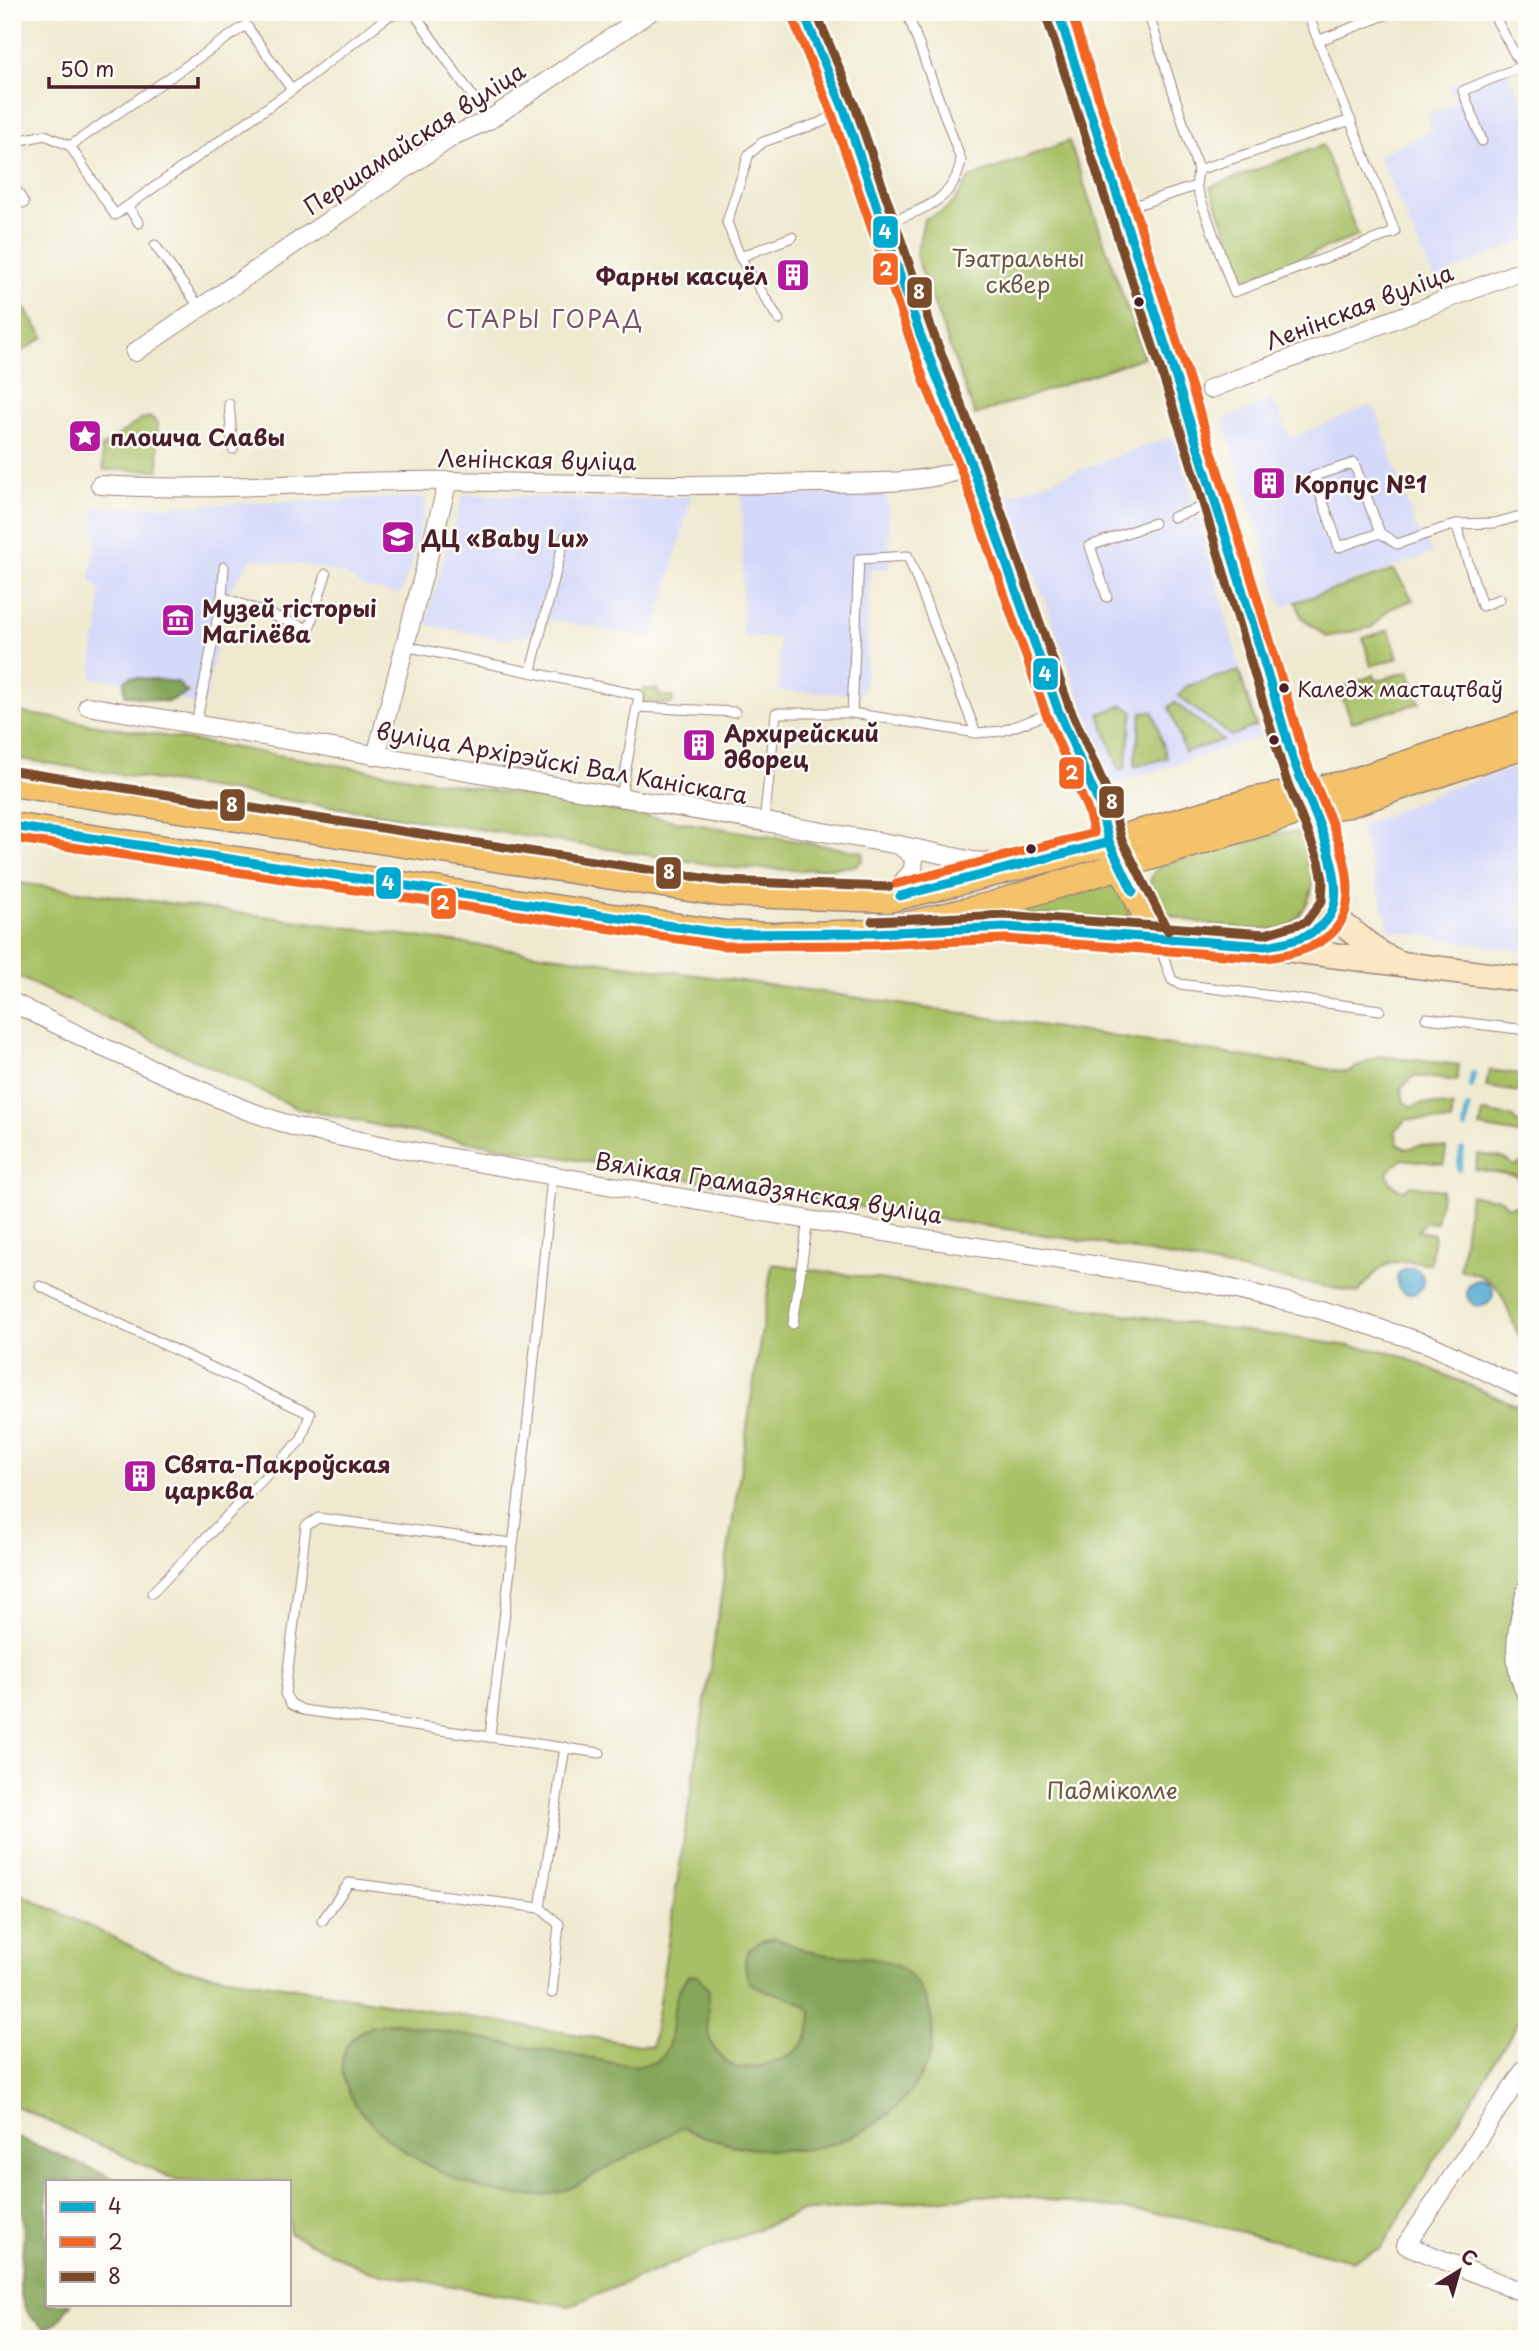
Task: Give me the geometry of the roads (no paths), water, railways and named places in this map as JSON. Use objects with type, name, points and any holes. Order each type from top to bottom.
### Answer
[{"type":"main road","points":[[803,12],[844,109],[881,225],[955,429],[972,466],[1058,710],[1099,804],[1114,853],[1157,937]]},
{"type":"main road","points":[[1058,12],[1216,503],[1306,799],[1330,856],[1337,891],[1330,914],[1317,930],[1298,942],[1265,946]]},
{"type":"main road","points":[[873,933],[989,906],[1114,853],[1306,799],[1527,724]]},
{"type":"main road","points":[[1306,799],[1349,804],[1527,744]]},
{"type":"main road","points":[[12,783],[721,893],[889,899],[1027,864],[1114,853]]},
{"type":"main road","points":[[12,826],[725,934],[873,933],[1005,927],[1265,946],[1527,980]]},
{"type":"main road","points":[[1330,914],[1381,955],[1405,965]]},
{"type":"street","name":"Першамайская вуліца","points":[[135,352],[454,135],[489,120],[650,12]]},
{"type":"street","name":"Ленінская вуліца","points":[[1210,389],[1527,268]]},
{"type":"street","name":"Ленінская вуліца","points":[[100,485],[202,489],[448,481],[652,486],[895,481],[954,473],[972,466]]},
{"type":"street","points":[[376,756],[448,481]]},
{"type":"street","name":"вуліца Архірэйскі Вал Каніскага","points":[[88,706],[899,845],[973,861],[1027,864]]},
{"type":"street","points":[[889,899],[913,870],[915,857],[899,845]]},
{"type":"street","name":"Вялікая Грамадзянская вуліца","points":[[12,1002],[100,1046],[243,1109],[295,1128],[808,1220],[1197,1282],[1318,1310],[1431,1345],[1527,1391]]},
{"type":"street","points":[[1527,1587],[1516,1643],[1517,1668],[1527,1695]]},
{"type":"street","points":[[1527,2066],[1406,2245],[1527,2294]]},
{"type":"lane","points":[[881,225],[939,200],[959,177],[961,160],[907,12]]},
{"type":"lane","points":[[1148,12],[1198,170],[1196,186],[1234,292],[1395,232],[1307,12]]},
{"type":"lane","points":[[1320,40],[1393,12]]},
{"type":"lane","points":[[1492,12],[1527,76]]},
{"type":"lane","points":[[12,142],[45,135],[70,146],[115,215],[292,90],[389,14],[414,13],[489,120]]},
{"type":"lane","points":[[70,146],[246,25],[292,90]]},
{"type":"lane","points":[[1482,141],[1463,91],[1522,66]]},
{"type":"lane","points":[[779,320],[740,257],[727,222],[749,154],[763,142],[822,122],[844,109]]},
{"type":"lane","points":[[1198,170],[1351,120]]},
{"type":"lane","points":[[12,182],[24,203]]},
{"type":"lane","points":[[1122,209],[1196,186]]},
{"type":"lane","points":[[128,207],[139,223]]},
{"type":"lane","points":[[740,257],[792,237]]},
{"type":"lane","points":[[155,245],[200,308]]},
{"type":"lane","points":[[229,404],[233,449]]},
{"type":"lane","points":[[1380,533],[1339,547],[1314,476],[1354,463],[1380,533],[1397,544],[1456,524],[1495,523],[1527,514]]},
{"type":"lane","points":[[1173,517],[1216,503]]},
{"type":"lane","points":[[1107,597],[1090,546],[1154,523]]},
{"type":"lane","points":[[1456,524],[1482,606],[1500,599]]},
{"type":"lane","points":[[531,670],[565,536]]},
{"type":"lane","points":[[852,713],[859,559],[908,556],[976,733]]},
{"type":"lane","points":[[196,724],[222,597],[223,567]]},
{"type":"lane","points":[[222,597],[309,629],[326,574]]},
{"type":"lane","points":[[405,646],[531,670],[639,695],[621,797]]},
{"type":"lane","points":[[637,707],[735,712]]},
{"type":"lane","points":[[764,822],[776,713],[852,713],[976,733],[1002,731],[1058,710]]},
{"type":"lane","points":[[1157,937],[1166,968],[1172,979],[1180,984],[1380,1010]]},
{"type":"lane","points":[[1426,1018],[1527,1030]]},
{"type":"lane","points":[[490,1735],[552,1176]]},
{"type":"lane","points":[[793,1324],[808,1220]]},
{"type":"lane","points":[[40,1286],[310,1414],[301,1440],[152,1593]]},
{"type":"lane","points":[[512,1543],[318,1518],[310,1520],[306,1526],[285,1694],[292,1704],[303,1710],[600,1753]]},
{"type":"lane","points":[[540,1908],[565,1747]]},
{"type":"lane","points":[[323,1921],[349,1883],[540,1908],[559,1924],[552,1993]]},
{"type":"water","points":[[1410,1268],[1419,1272],[1423,1281],[1419,1290],[1410,1294],[1401,1290],[1397,1281],[1401,1272]]},
{"type":"water","points":[[1480,1280],[1489,1284],[1493,1293],[1489,1302],[1480,1306],[1471,1302],[1467,1293],[1471,1284]]},
{"type":"waterway","points":[[1471,1086],[1473,1074]]},
{"type":"waterway","points":[[1465,1128],[1468,1108]]},
{"type":"waterway","points":[[1459,1169],[1462,1150]]},
{"type":"place","name":"Фарны касцёл","points":[[793,275]]},
{"type":"place","name":"плошча Славы","points":[[85,436]]},
{"type":"place","name":"Корпус №1","points":[[1269,483]]},
{"type":"place","name":"ДЦ «Baby Lu»","points":[[398,537]]},
{"type":"place","name":"Музей гісторыі Магілёва","points":[[178,620]]},
{"type":"place","name":"Каледж мастацтваў","points":[[1284,688]]},
{"type":"place","name":"Архирейский дворец","points":[[699,745]]},
{"type":"place","name":"Свята-Пакроўская царква","points":[[140,1476]]},
{"type":"district","name":"СТАРЫ ГОРАД","points":[[545,318]]},
{"type":"park label","name":"Тэатральны сквер","points":[[1018,270]]},
{"type":"park label","name":"Падміколле","points":[[1112,1789]]}]
